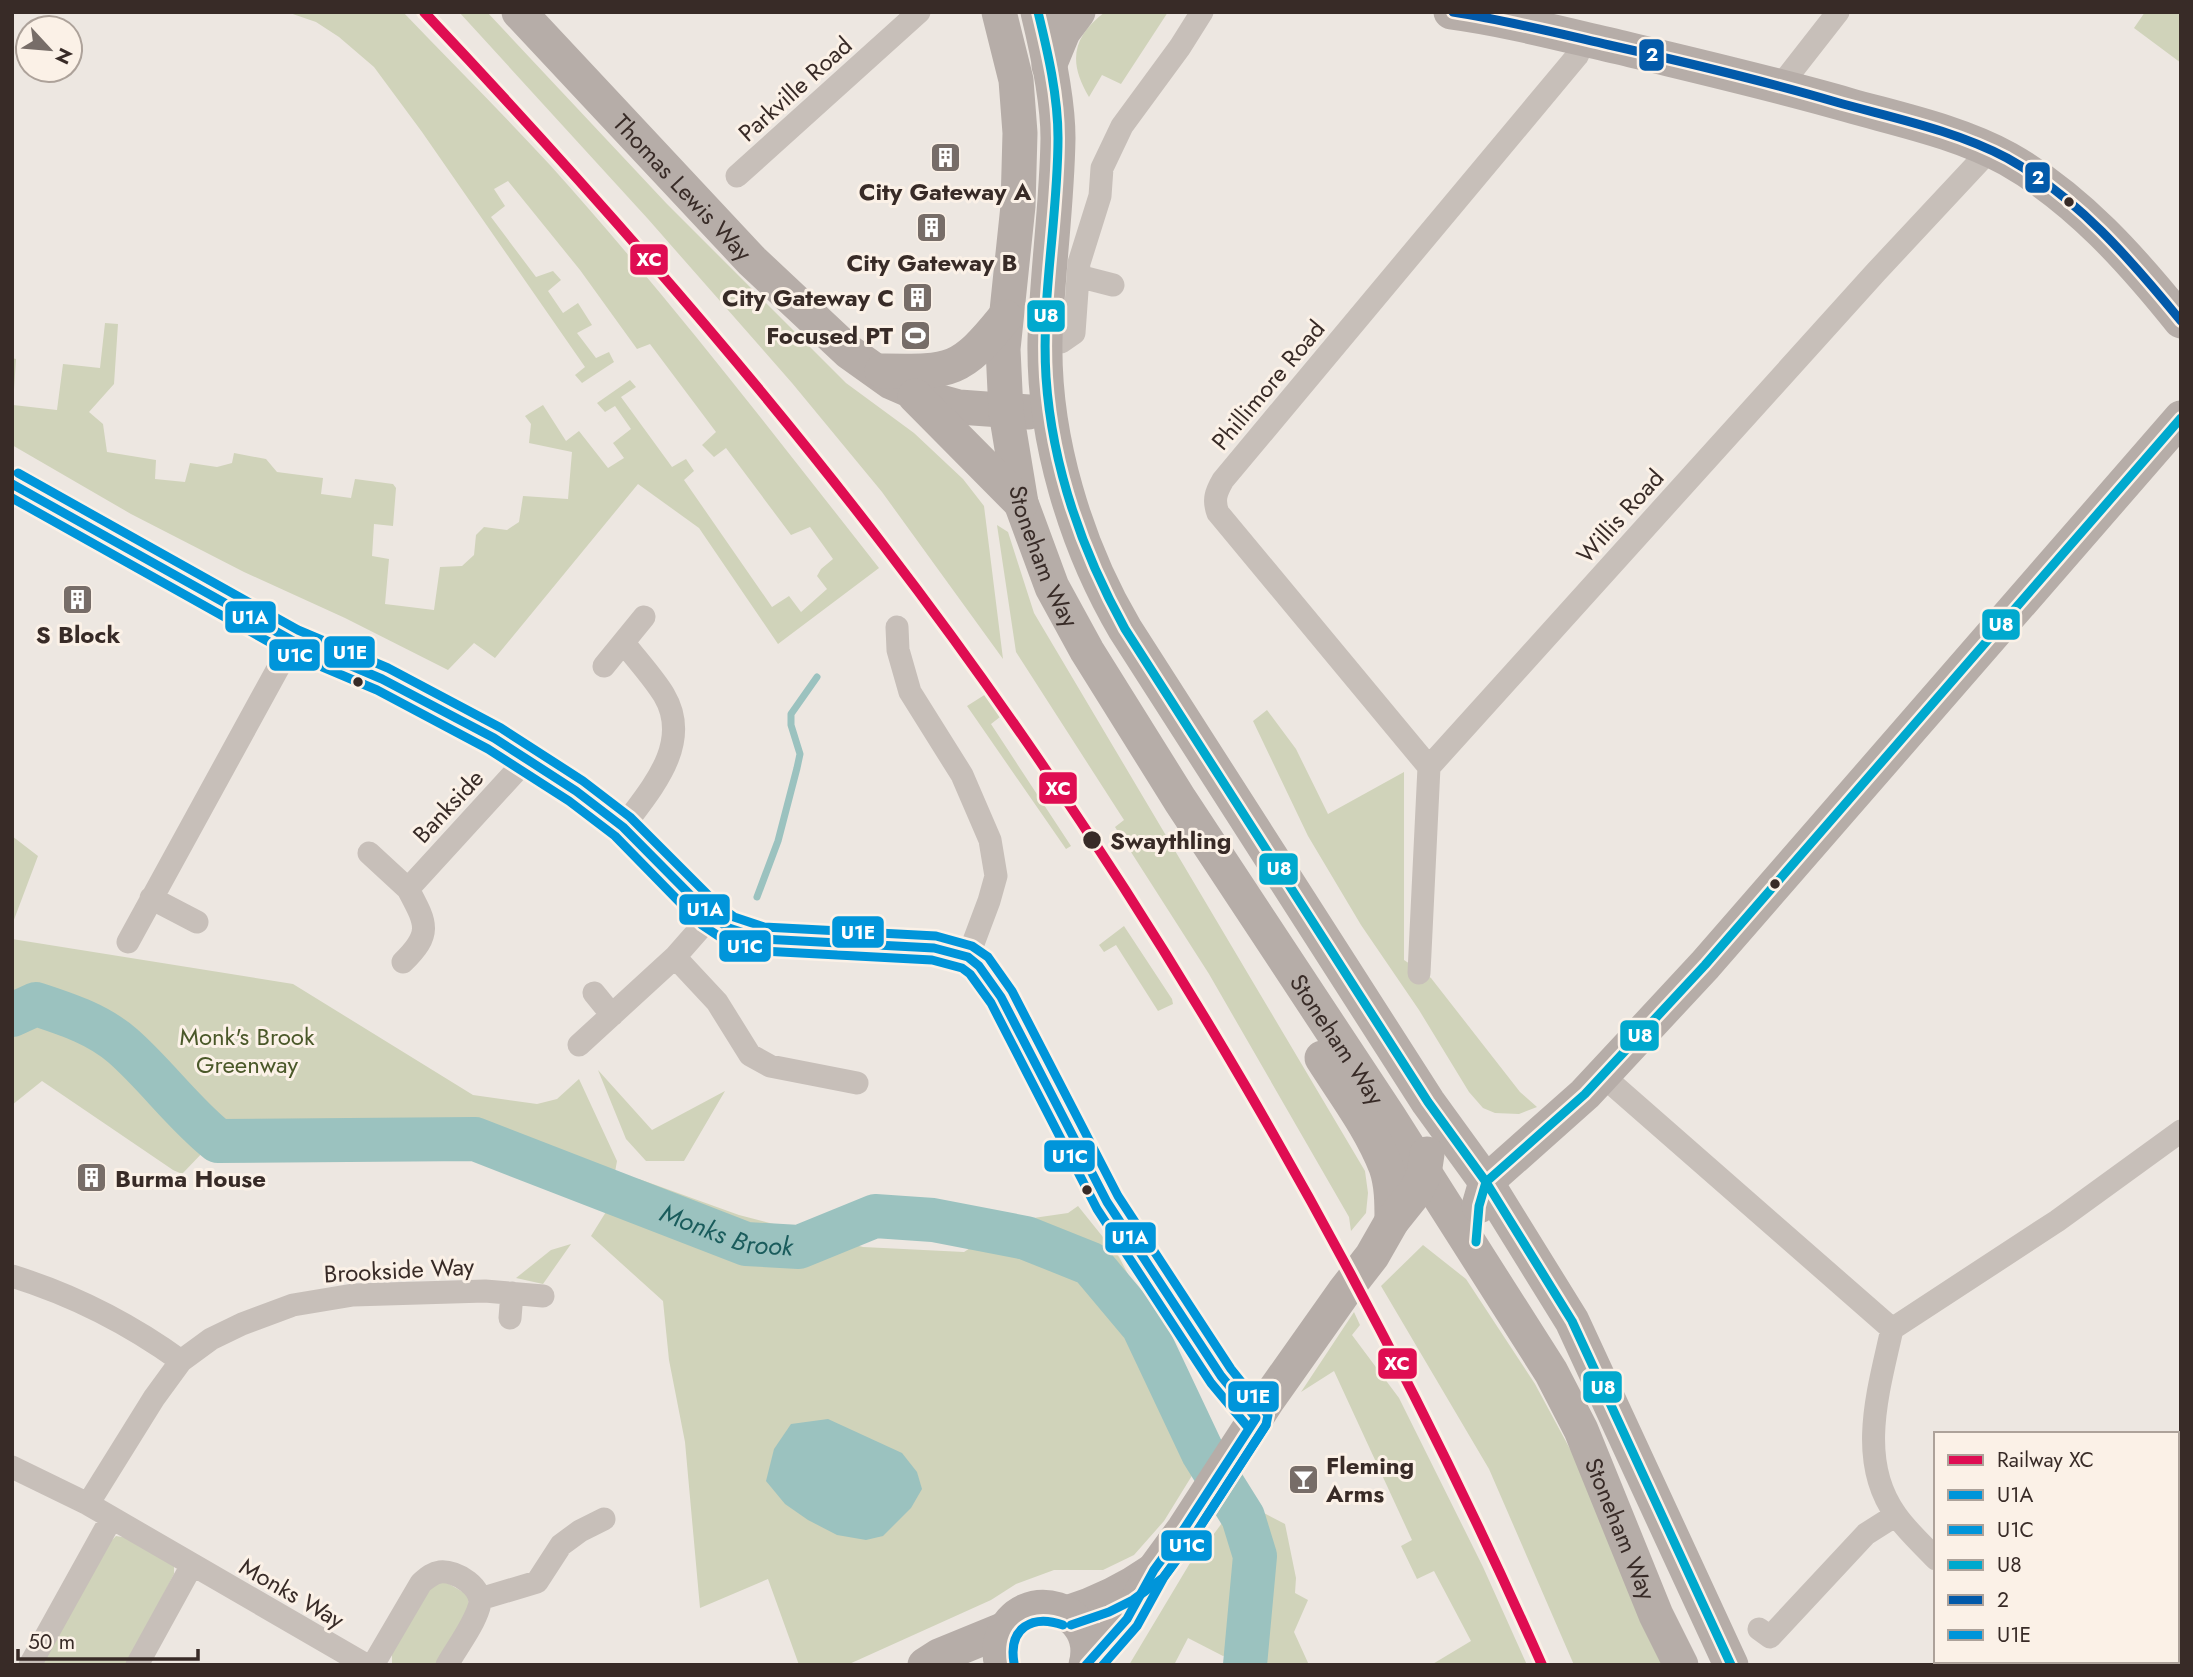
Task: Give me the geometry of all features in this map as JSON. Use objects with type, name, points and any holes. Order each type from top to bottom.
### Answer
[{"type":"main road","name":"Thomas Lewis Way","points":[[519,12],[752,261],[837,342],[875,371],[909,390],[959,407],[1050,413]]},
{"type":"main road","name":"Stoneham Way","points":[[999,12],[1016,80],[1020,133],[1018,206],[1003,349],[1006,412],[1021,503],[1052,587],[1065,614],[1180,800],[1389,1116],[1551,1372],[1581,1430],[1656,1615],[1681,1665]]},
{"type":"main road","name":"Stoneham Way","points":[[1038,12],[1049,66],[1058,137],[1059,338],[1050,413],[1076,521],[1093,570],[1104,594],[1428,1102],[1486,1182],[1572,1321],[1731,1665]]},
{"type":"main road","points":[[1049,66],[1063,32],[1078,12]]},
{"type":"main road","points":[[1456,13],[1781,85],[1935,130],[1990,150],[2036,177],[2085,217],[2127,258],[2181,321]]},
{"type":"main road","points":[[875,371],[934,372],[948,369],[975,351],[1005,317]]},
{"type":"main road","points":[[909,390],[1021,503]]},
{"type":"main road","points":[[1476,1254],[1478,1218],[1486,1182],[1603,1076],[1706,965],[2181,418]]},
{"type":"main road","points":[[1180,800],[1205,867],[1371,1137],[1387,1168],[1391,1188],[1392,1222]]},
{"type":"main road","points":[[1087,1663],[1127,1619],[1154,1570],[1256,1418],[1411,1198],[1424,1174],[1430,1129],[1428,1102]]},
{"type":"main road","points":[[1067,1613],[1104,1601],[1154,1570]]},
{"type":"main road","points":[[1002,1665],[999,1652],[1005,1629],[1014,1618],[1033,1608],[1054,1607],[1067,1613],[1083,1630],[1088,1648],[1087,1663]]},
{"type":"main road","points":[[925,1665],[939,1656],[1005,1629]]},
{"type":"street","name":"Parkville Road","points":[[737,176],[919,12]]},
{"type":"street","points":[[1059,338],[1100,196],[1102,168],[1122,126],[1202,12]]},
{"type":"street","points":[[1781,85],[1838,12]]},
{"type":"street","name":"Phillimore Road","points":[[1429,767],[1218,513],[1214,503],[1216,491],[1577,56],[1585,40]]},
{"type":"street","name":"Willis Road","points":[[1429,767],[1867,282],[1990,150]]},
{"type":"street","points":[[1078,276],[1113,285]]},
{"type":"street","points":[[12,484],[293,641],[382,679],[472,726],[527,759],[576,791],[622,827],[711,916],[729,928],[762,939],[934,948],[968,957],[985,974],[1001,998],[1107,1202],[1221,1376],[1256,1418]]},
{"type":"street","points":[[604,666],[644,617]]},
{"type":"street","points":[[897,626],[898,650],[910,692],[962,775],[990,839],[996,876],[968,957]]},
{"type":"street","points":[[128,942],[293,641]]},
{"type":"street","points":[[622,827],[657,779],[668,760],[674,740],[673,716],[664,695],[624,643]]},
{"type":"street","name":"Bankside","points":[[408,889],[527,759]]},
{"type":"street","points":[[1419,973],[1429,767]]},
{"type":"street","points":[[369,853],[408,889],[423,919],[424,935],[417,948],[403,962]]},
{"type":"street","points":[[151,898],[197,922]]},
{"type":"street","points":[[579,1045],[674,957],[711,916]]},
{"type":"street","points":[[674,957],[717,1002],[750,1055],[770,1066],[789,1083],[856,1083]]},
{"type":"street","points":[[594,993],[612,1015]]},
{"type":"street","points":[[1603,1076],[1892,1329]]},
{"type":"street","points":[[1934,1557],[1896,1515],[1881,1487],[1872,1448],[1878,1394],[1892,1329],[2057,1221],[2181,1131]]},
{"type":"street","points":[[12,1276],[58,1292],[97,1310],[155,1342],[181,1361]]},
{"type":"street","name":"Brookside Way","points":[[88,1504],[154,1398],[181,1361],[211,1339],[293,1305],[353,1295],[485,1291],[543,1296]]},
{"type":"street","points":[[510,1318],[512,1293]]},
{"type":"street","name":"Monks Way","points":[[12,1467],[88,1504],[366,1665]]},
{"type":"street","points":[[1759,1629],[1770,1637],[1866,1534],[1896,1515]]},
{"type":"street","points":[[30,1665],[111,1519]]},
{"type":"street","points":[[480,1599],[537,1582],[561,1545],[580,1531],[604,1519]]},
{"type":"street","points":[[136,1665],[192,1565]]},
{"type":"street","points":[[373,1665],[421,1583],[431,1574],[446,1572],[472,1586],[480,1599],[473,1620],[447,1665]]},
{"type":"green space","points":[[287,12],[403,12],[532,146],[635,263],[879,568],[778,644],[699,528],[638,484],[495,658],[474,643],[448,670],[345,618],[244,572],[131,514],[12,445],[12,358],[16,359],[13,405],[57,410],[63,364],[100,368],[105,323],[118,324],[114,384],[89,412],[103,424],[107,452],[156,460],[155,479],[185,482],[190,463],[217,467],[232,463],[234,453],[266,459],[277,472],[323,478],[321,494],[351,498],[355,479],[393,484],[396,488],[393,526],[374,524],[372,556],[389,559],[385,604],[434,610],[440,567],[462,566],[474,555],[476,535],[484,527],[507,530],[519,522],[523,496],[568,499],[572,452],[529,443],[531,424],[525,416],[543,405],[566,441],[579,431],[608,468],[624,458],[613,443],[631,429],[615,406],[605,412],[597,403],[630,380],[636,387],[621,397],[672,467],[686,459],[694,471],[684,480],[772,607],[789,596],[801,612],[827,589],[817,576],[833,559],[810,527],[791,535],[726,448],[714,457],[702,445],[716,432],[650,344],[637,349],[580,270],[508,181],[494,189],[505,206],[491,217],[536,277],[553,271],[561,280],[548,291],[563,313],[578,303],[592,325],[577,333],[596,358],[609,352],[614,362],[582,383],[575,375],[585,367],[374,67],[339,37],[316,22]]},
{"type":"green space","points":[[459,12],[487,12],[667,204],[846,383],[914,433],[963,479],[984,506],[1003,659],[882,492],[792,383],[648,219]]},
{"type":"green space","points":[[1105,12],[1168,12],[1121,84],[1102,75],[1089,97],[1078,72],[1077,51],[1086,31]]},
{"type":"green space","points":[[2145,12],[2181,12],[2181,63],[2134,28]]},
{"type":"green space","points":[[997,525],[1008,532],[1034,613],[1365,1171],[1368,1193],[1366,1213],[1351,1231],[1349,1217],[1209,974],[1115,827],[1124,820],[1016,652]]},
{"type":"green space","points":[[986,694],[1000,717],[991,724],[1071,846],[1066,849],[967,706]]},
{"type":"green space","points":[[1267,710],[1296,749],[1328,814],[1404,772],[1404,960],[1431,978],[1520,1092],[1537,1107],[1519,1114],[1495,1113],[1483,1108],[1469,1092],[1419,1010],[1361,925],[1308,836],[1253,721]]},
{"type":"green space","points":[[12,836],[38,856],[12,925]]},
{"type":"green space","points":[[1124,926],[1173,1004],[1158,1011],[1116,945],[1104,952],[1099,945]]},
{"type":"green space","name":"Monk's Brook Greenway","points":[[12,939],[293,984],[473,1095],[537,1104],[557,1099],[579,1079],[617,1161],[615,1172],[578,1157],[537,1147],[482,1125],[221,1123],[206,1115],[185,1091],[125,1038],[93,1016],[36,997],[12,1005]]},
{"type":"green space","name":"Monk's Brook Greenway","points":[[31,1026],[79,1037],[112,1056],[146,1086],[207,1148],[182,1174],[42,1081],[12,1105],[12,1027]]},
{"type":"green space","points":[[598,1070],[652,1130],[725,1091],[684,1161],[646,1161],[626,1139]]},
{"type":"green space","points":[[627,1178],[639,1179],[739,1215],[863,1247],[964,1252],[1012,1221],[1068,1213],[1078,1206],[1119,1257],[1170,1355],[1217,1435],[1164,1521],[1134,1555],[1103,1570],[1054,1570],[1016,1584],[991,1600],[847,1665],[799,1665],[768,1579],[700,1608],[685,1442],[669,1360],[663,1301],[591,1236]]},
{"type":"green space","points":[[571,1244],[543,1284],[516,1278],[551,1250]]},
{"type":"green space","points":[[1423,1245],[1466,1279],[1535,1384],[1577,1462],[1663,1665],[1574,1665],[1489,1469],[1381,1286]]},
{"type":"green space","points":[[1354,1312],[1360,1325],[1352,1335],[1399,1398],[1483,1567],[1527,1665],[1431,1665],[1471,1641],[1434,1571],[1417,1579],[1401,1546],[1412,1540],[1334,1371],[1301,1392]]},
{"type":"green space","points":[[1239,1500],[1285,1524],[1296,1578],[1295,1593],[1308,1600],[1294,1632],[1309,1665],[1229,1665],[1228,1654],[1223,1656],[1188,1638],[1174,1665],[1129,1665],[1199,1548],[1202,1550]]},
{"type":"green space","points":[[116,1536],[128,1538],[174,1566],[174,1574],[127,1665],[40,1665],[109,1543]]},
{"type":"green space","points":[[2181,1566],[2181,1665],[2096,1665],[2179,1663]]},
{"type":"green space","points":[[444,1581],[468,1595],[469,1609],[436,1665],[392,1665],[392,1651],[431,1584]]},
{"type":"water","points":[[828,1419],[902,1453],[917,1472],[922,1489],[911,1508],[883,1536],[866,1540],[837,1535],[785,1504],[766,1481],[774,1449],[791,1424]]},
{"type":"waterway","points":[[757,897],[778,841],[800,754],[791,725],[791,714],[817,677]]},
{"type":"waterway","name":"Monks Brook","points":[[12,1015],[36,1004],[81,1020],[113,1038],[218,1141],[475,1139],[746,1244],[799,1247],[875,1216],[933,1220],[1026,1238],[1091,1264],[1143,1326],[1203,1453],[1243,1517],[1255,1556],[1245,1665]]},
{"type":"waterway","points":[[650,1206],[655,1191]]},
{"type":"rail line","name":"XC","points":[[424,12],[603,207],[775,408],[884,546],[980,676],[1072,809],[1161,946],[1246,1086],[1326,1229],[1402,1373],[1542,1665]]},
{"type":"transit line","name":"U8","points":[[1038,12],[1052,75],[1058,122],[1045,347],[1049,410],[1062,476],[1095,569],[1125,629],[1428,1102],[1486,1182],[1572,1321],[1731,1665]]},
{"type":"transit line","name":"2","points":[[1453,12],[1531,27],[1751,79],[1923,126],[1987,148],[2033,174],[2080,211],[2143,275],[2181,321]]},
{"type":"transit line","name":"U8","points":[[1476,1242],[1479,1206],[1486,1182],[1585,1094],[1705,965],[2181,418]]},
{"type":"transit line","name":"U1E","points":[[18,473],[298,630],[388,668],[501,728],[583,781],[630,817],[719,906],[734,917],[764,927],[936,936],[972,946],[988,957],[1012,991],[1118,1196],[1231,1369],[1268,1415],[1266,1425],[1164,1577],[1137,1626],[1103,1665]]},
{"type":"transit line","name":"U1A","points":[[12,484],[293,641],[382,679],[494,738],[576,791],[623,827],[711,916],[729,928],[762,939],[934,948],[968,957],[979,966],[1001,997],[1107,1202],[1221,1376],[1256,1418]]},
{"type":"transit line","name":"U1C","points":[[12,498],[287,652],[377,690],[488,749],[569,801],[615,836],[702,925],[723,939],[760,951],[932,960],[962,968],[970,974],[991,1003],[1097,1209],[1211,1383],[1247,1426]]},
{"type":"transit line","name":"U1A","points":[[1086,1665],[1127,1619],[1154,1570],[1256,1418]]},
{"type":"transit line","name":"U1C","points":[[1071,1625],[1109,1612],[1133,1600],[1163,1578],[1194,1536],[1266,1425]]},
{"type":"transit line","name":"U1C","points":[[1014,1663],[1015,1641],[1025,1627],[1041,1621],[1063,1625]]},
{"type":"place","name":"City Gateway A","points":[[945,157]]},
{"type":"place","name":"City Gateway B","points":[[932,228]]},
{"type":"place","name":"City Gateway C","points":[[917,297]]},
{"type":"place","name":"Focused PT","points":[[916,335]]},
{"type":"place","name":"S Block","points":[[78,600]]},
{"type":"place","name":"Swaythling","points":[[1092,840]]},
{"type":"place","name":"Burma House","points":[[92,1178]]},
{"type":"place","name":"Fleming Arms","points":[[1303,1479]]}]
